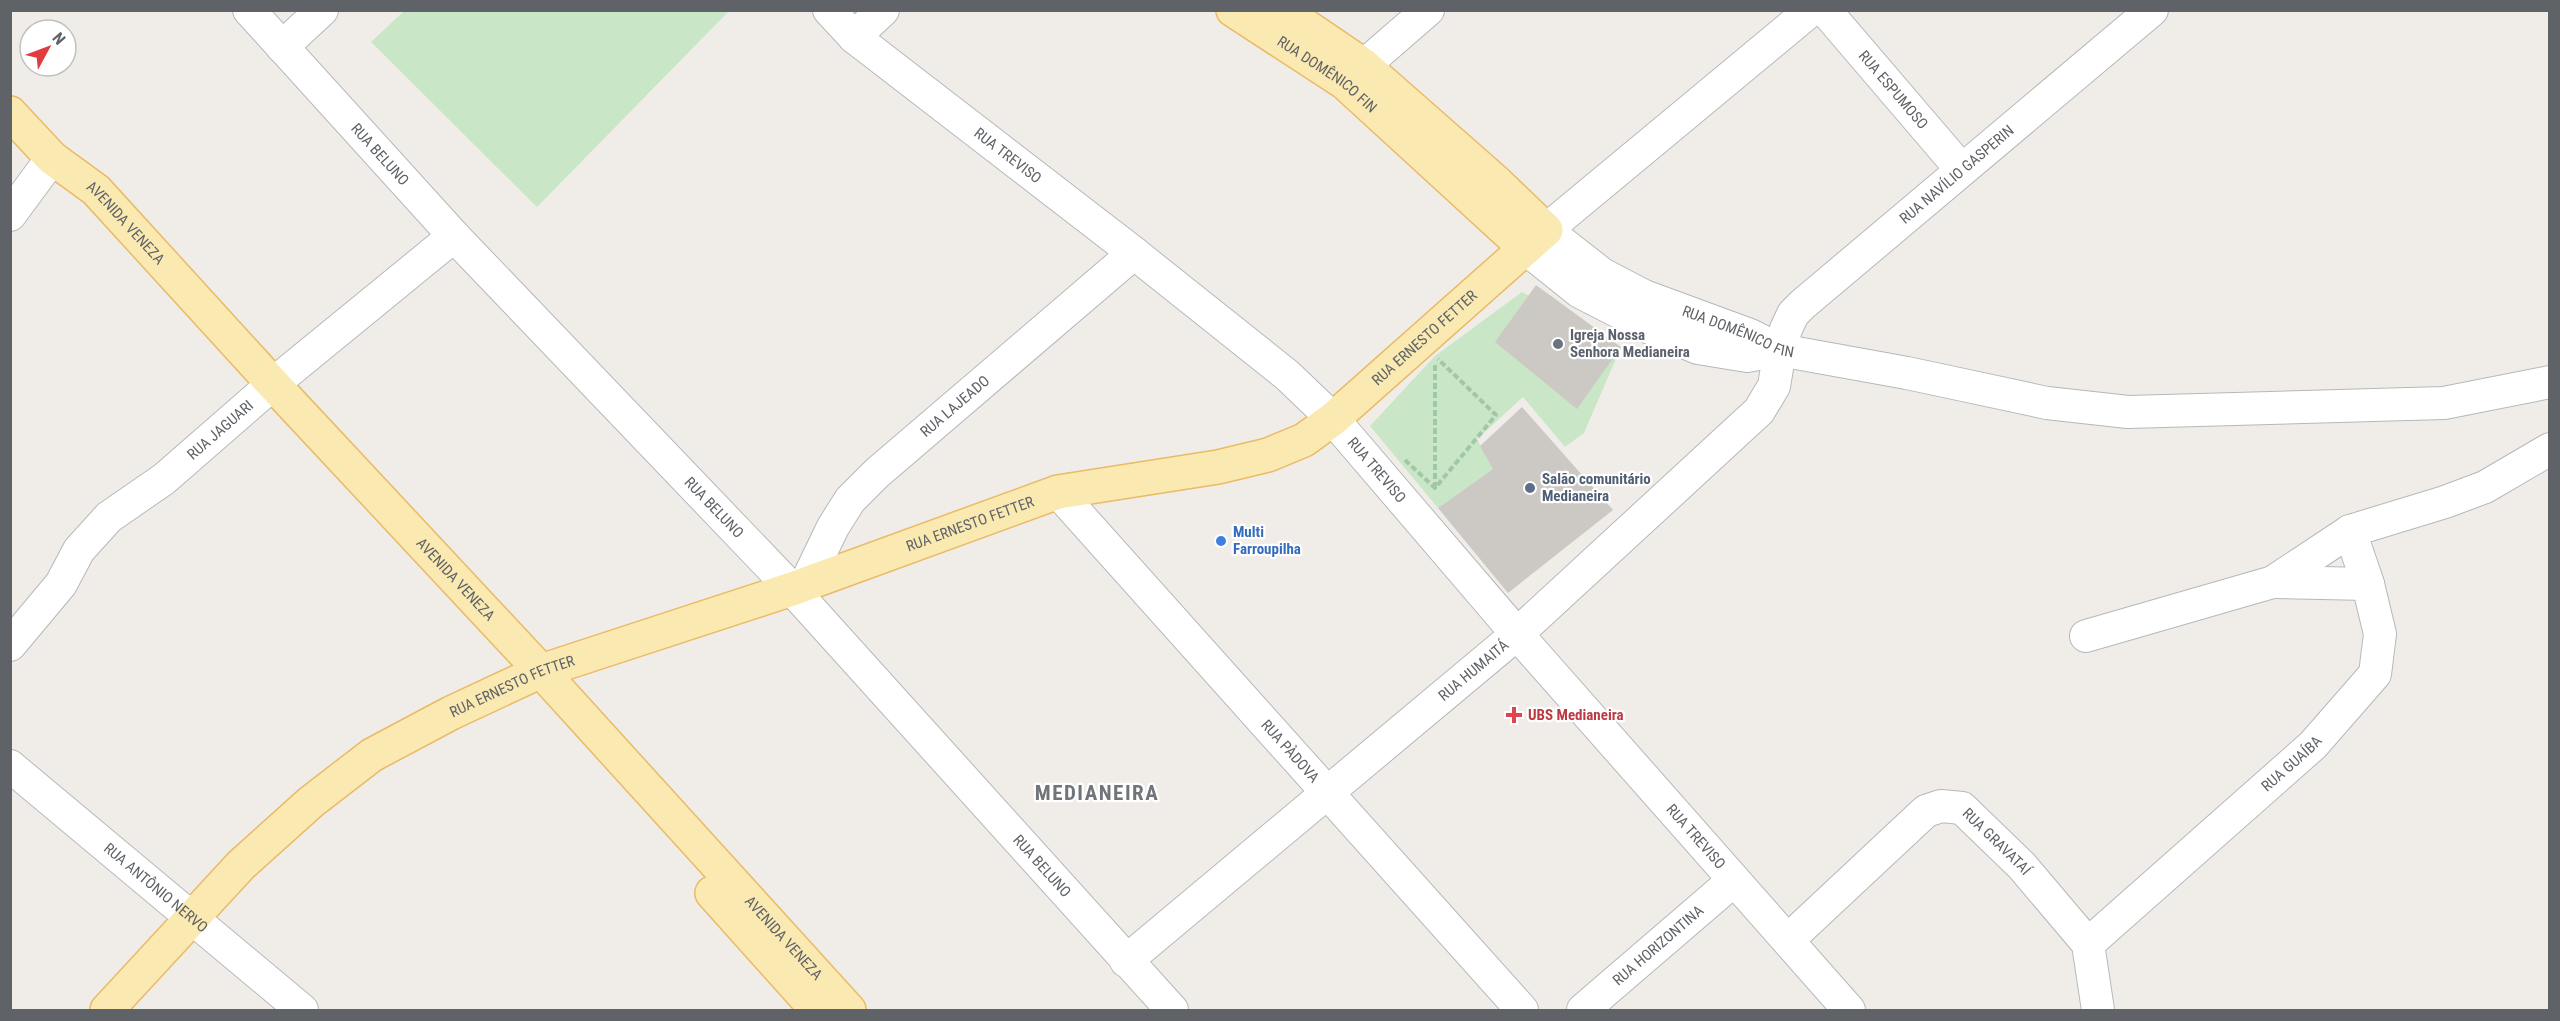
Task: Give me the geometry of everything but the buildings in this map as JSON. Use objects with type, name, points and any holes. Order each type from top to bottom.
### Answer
[{"type":"main road","name":"RUA DOMÊNICO FIN","points":[[1233,10],[1354,74]]},
{"type":"main road","name":"RUA DOMÊNICO FIN","points":[[1282,10],[1354,74],[1496,182],[1536,239]]},
{"type":"main road","name":"AVENIDA VENEZA","points":[[10,113],[52,158],[83,211],[266,390],[531,676],[849,1011]]},
{"type":"main road","name":"RUA ERNESTO FETTER","points":[[107,1011],[241,865],[302,810],[372,755],[451,713],[531,676],[798,587],[1058,492],[1218,467],[1268,455],[1304,440],[1333,419],[1536,239]]},
{"type":"main road","name":"AVENIDA VENEZA","points":[[531,676],[817,1011]]},
{"type":"street","name":"RUA BELUNO","points":[[249,10],[454,236],[798,587],[1172,1011]]},
{"type":"street","points":[[282,46],[322,10]]},
{"type":"street","name":"RUA TREVISO","points":[[829,10],[854,37],[1134,253],[1287,375],[1333,419],[1516,634],[1849,1011]]},
{"type":"street","points":[[854,37],[883,10]]},
{"type":"street","points":[[1354,74],[1428,10]]},
{"type":"street","name":"RUA ERNESTO FETTER","points":[[1536,239],[1811,10]]},
{"type":"street","name":"RUA ESPUMOSO","points":[[1825,10],[1961,170]]},
{"type":"street","name":"RUA NAVÍLIO GASPERIN","points":[[1780,350],[1793,314],[1803,303],[2152,10]]},
{"type":"street","points":[[10,215],[52,158]]},
{"type":"street","name":"RUA JAGUARI","points":[[10,645],[61,584],[79,550],[110,517],[164,479],[266,390],[454,236]]},
{"type":"street","name":"RUA DOMÊNICO FIN","points":[[1536,239],[1644,296],[1750,335],[1780,350],[1907,373],[2047,403],[2128,412],[2444,403],[2550,382]]},
{"type":"street","name":"RUA LAJEADO","points":[[798,587],[850,501],[870,480],[1134,253]]},
{"type":"street","name":"RUA HUMAITÁ","points":[[1126,961],[1327,795],[1516,634],[1759,411],[1774,386],[1780,350]]},
{"type":"street","points":[[2273,582],[2350,531],[2445,502],[2485,487],[2550,449]]},
{"type":"street","name":"RUA PÀDOVA","points":[[1058,492],[1522,1011]]},
{"type":"street","name":"RUA GUAÍBA","points":[[2088,944],[2313,745],[2375,674],[2380,634],[2368,584],[2350,531]]},
{"type":"street","points":[[2086,636],[2273,582],[2368,584]]},
{"type":"street","name":"RUA ANTÔNIO NERVO","points":[[10,766],[302,1011]]},
{"type":"street","name":"RUA GRAVATAÍ","points":[[1788,940],[1926,811],[1941,806],[1962,808],[2022,866],[2088,944]]},
{"type":"street","name":"RUA HORIZONTINA","points":[[1583,1011],[1733,881]]},
{"type":"street","points":[[2088,944],[2098,1011]]},
{"type":"path","points":[[1427,365],[1435,356]]},
{"type":"path","points":[[1435,356],[1496,415],[1435,488]]},
{"type":"path","points":[[1435,356],[1435,488]]},
{"type":"path","points":[[1402,457],[1435,488]]},
{"type":"green space","points":[[404,11],[729,11],[537,207],[371,42]]},
{"type":"green space","points":[[1522,292],[1621,347],[1584,433],[1565,447],[1523,397],[1477,439],[1493,469],[1438,508],[1370,426],[1435,356]]},
{"type":"place","name":"Igreja Nossa Senhora Medianeira","points":[[1558,344]]},
{"type":"place","name":"Salão comunitário Medianeira","points":[[1530,488]]},
{"type":"place","name":"Multi Farroupilha","points":[[1221,541]]},
{"type":"place","name":"UBS Medianeira","points":[[1514,715]]},
{"type":"district","name":"MEDIANEIRA","points":[[1097,793]]}]
